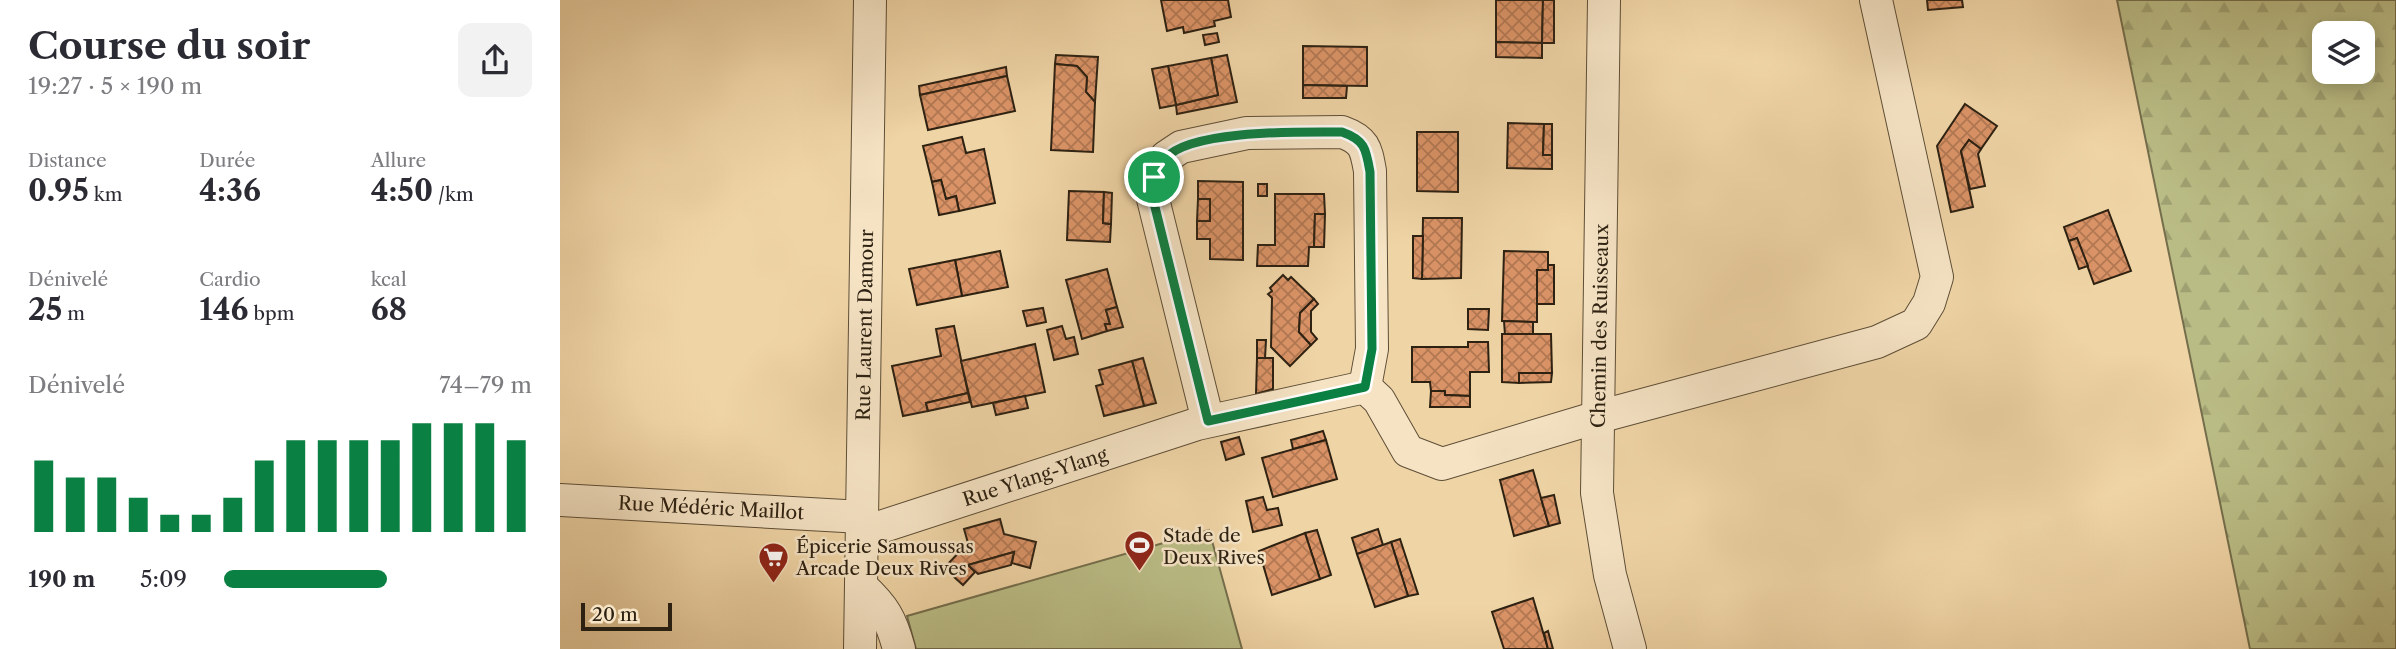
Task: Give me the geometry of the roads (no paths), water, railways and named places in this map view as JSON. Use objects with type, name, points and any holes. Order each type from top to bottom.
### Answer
[{"type":"street","name":"Rue Laurent Damour","points":[[860,649],[870,0]]},
{"type":"street","name":"Chemin des Ruisseaux","points":[[1604,0],[1597,493],[1610,575],[1630,649]]},
{"type":"street","points":[[1208,421],[1153,199],[1154,177],[1166,157],[1181,147],[1247,133],[1342,132],[1353,135],[1366,148],[1370,172],[1372,349],[1365,387],[1379,400],[1408,451],[1442,464],[1598,417],[1877,342],[1916,324],[1929,303],[1937,277],[1876,0]]},
{"type":"street","name":"Rue Ylang-Ylang","points":[[862,525],[1208,421],[1365,387]]},
{"type":"street","name":"Rue Médéric Maillot","points":[[560,500],[862,525]]},
{"type":"street","points":[[861,586],[879,602],[892,626],[899,649]]},
{"type":"place","name":"Stade de Deux Rives","points":[[1140,573]]},
{"type":"place","name":"Épicerie Samoussas Arcade Deux Rives","points":[[773,584]]}]
